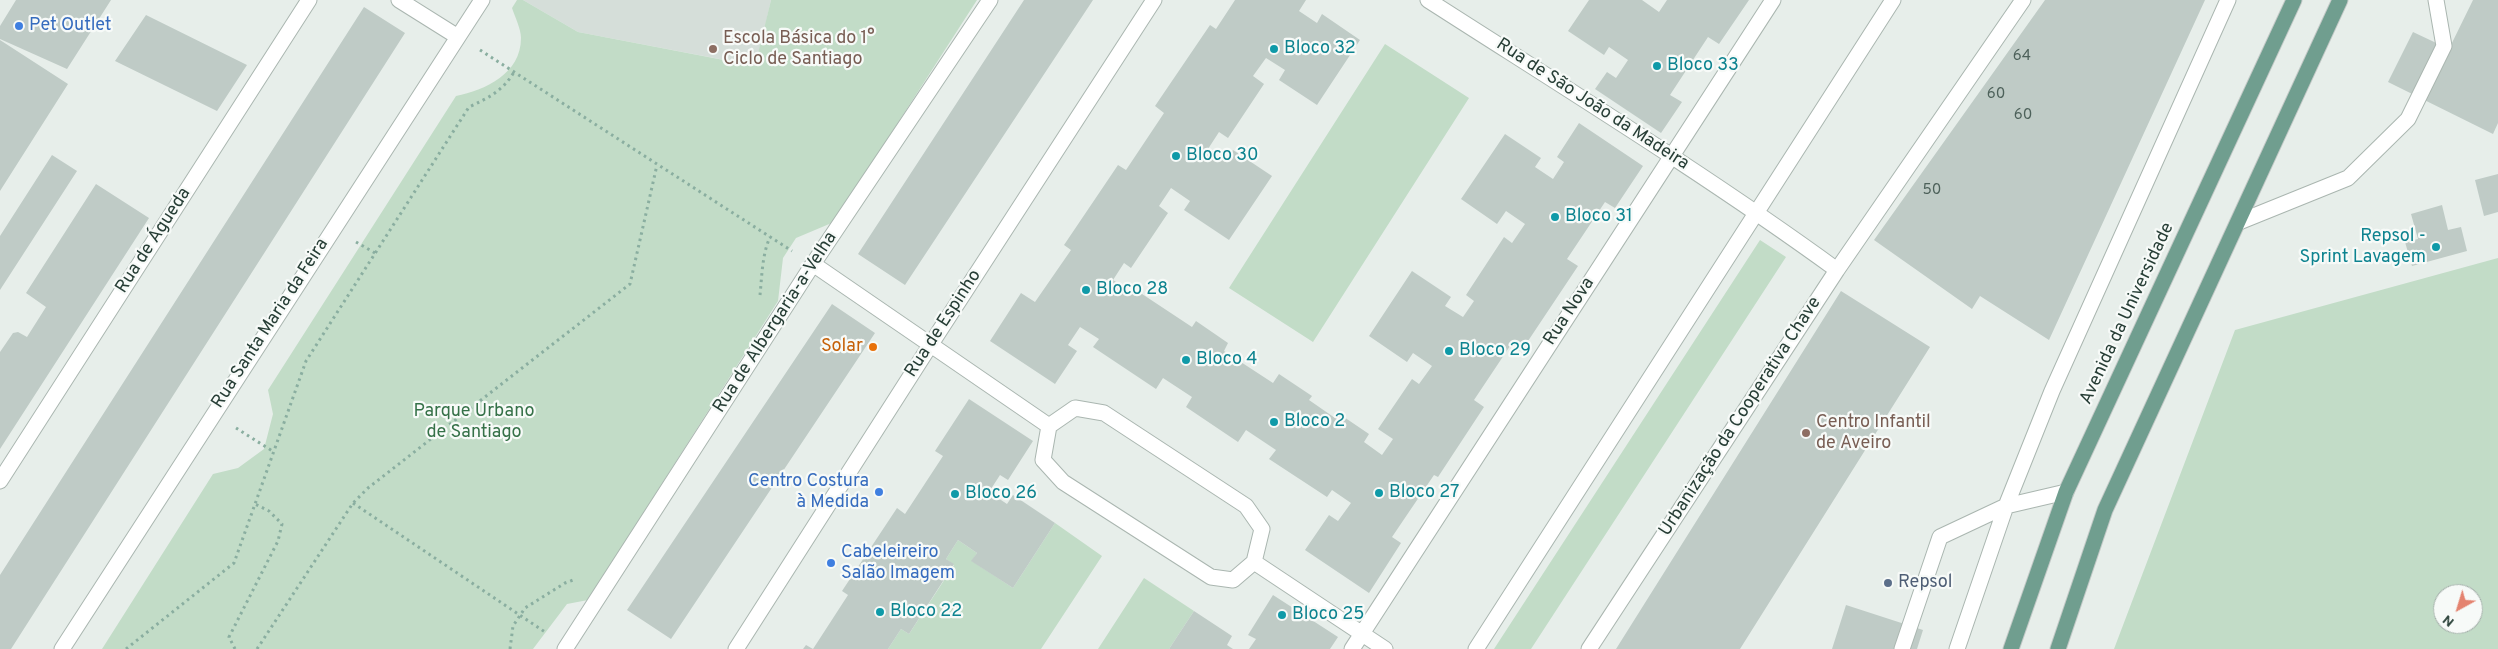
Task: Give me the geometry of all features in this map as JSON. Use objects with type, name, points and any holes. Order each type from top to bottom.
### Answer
[{"type":"main road","name":"Avenida da Universidade","points":[[2010,649],[2066,492],[2294,0]]},
{"type":"main road","points":[[2058,649],[2105,510],[2340,0]]},
{"type":"street","name":"Rua de Águeda","points":[[0,481],[309,0]]},
{"type":"street","points":[[399,0],[458,37]]},
{"type":"street","name":"Rua Santa Maria da Feira","points":[[62,649],[482,0]]},
{"type":"street","name":"Rua de Albergaria-a-Velha","points":[[565,649],[813,264],[990,0]]},
{"type":"street","name":"Rua de Espinho","points":[[736,649],[1154,0]]},
{"type":"street","name":"Rua de São João da Madeira","points":[[1428,0],[1672,156],[1754,213]]},
{"type":"street","name":"Rua Nova","points":[[1352,649],[1773,0]]},
{"type":"street","points":[[1476,649],[1892,0]]},
{"type":"street","name":"Urbanização da Cooperativa Chave","points":[[1589,649],[1837,270],[2023,0]]},
{"type":"street","name":"Avenida da Universidade","points":[[1957,649],[2006,506],[2056,382],[2228,0]]},
{"type":"street","points":[[2239,222],[2348,178],[2408,119],[2444,46],[2436,0]]},
{"type":"street","points":[[1754,213],[1774,224],[1837,270]]},
{"type":"street","points":[[813,264],[1050,426]]},
{"type":"street","points":[[1075,408],[1104,413],[1236,499],[1246,506],[1262,529],[1254,562],[1233,580],[1211,577],[1071,487],[1043,460],[1050,426],[1075,408]]},
{"type":"street","points":[[1902,649],[1940,537],[2006,506],[2066,492]]},
{"type":"street","points":[[1254,562],[1385,649]]},
{"type":"path","points":[[479,49],[770,237],[762,266],[760,298]]},
{"type":"path","points":[[126,649],[234,562],[306,361],[469,107],[491,97],[507,84],[514,72]]},
{"type":"path","points":[[257,649],[353,503],[368,488],[630,284],[657,165]]},
{"type":"path","points":[[356,241],[375,253]]},
{"type":"path","points":[[235,428],[274,452]]},
{"type":"path","points":[[353,503],[520,616]]},
{"type":"path","points":[[235,649],[229,636],[278,541],[282,524],[269,511],[255,504]]},
{"type":"path","points":[[510,649],[514,626],[525,608],[564,583],[575,581],[580,573]]},
{"type":"shaded area","name":"Escola Básica do 1° Ciclo de Santiago","points":[[523,0],[771,0],[756,66],[578,32]]},
{"type":"green space","name":"Parque Urbano de Santiago","points":[[517,0],[523,0],[578,32],[755,66],[771,0],[977,0],[834,222],[796,238],[783,258],[778,301],[588,600],[567,604],[533,649],[102,649],[213,474],[238,468],[264,449],[273,414],[268,390],[456,96],[489,85],[508,71],[515,61],[521,38],[512,8]]},
{"type":"green space","points":[[1385,44],[1469,98],[1313,342],[1229,288]]},
{"type":"green space","points":[[1760,240],[1786,257],[1531,649],[1494,649]]},
{"type":"green space","points":[[2498,258],[2498,649],[2114,649],[2235,330]]},
{"type":"green space","points":[[1055,523],[1102,556],[1041,649],[888,649],[901,629],[909,634],[954,565],[946,559],[958,540],[977,553],[972,561],[1013,588]]},
{"type":"green space","points":[[1144,578],[1194,611],[1169,649],[1098,649]]},
{"type":"building","points":[[16,0],[111,0],[67,69],[0,39],[0,26]]},
{"type":"building","points":[[1024,0],[1093,0],[905,285],[858,254]]},
{"type":"building","points":[[1235,0],[1306,0],[1299,11],[1317,23],[1322,14],[1360,40],[1317,105],[1279,80],[1285,70],[1266,58],[1253,76],[1264,84],[1228,138],[1219,132],[1208,149],[1226,161],[1233,150],[1272,176],[1229,240],[1184,210],[1190,201],[1171,188],[1159,206],[1168,213],[1131,268],[1124,263],[1113,280],[1131,292],[1133,288],[1192,327],[1196,321],[1228,343],[1224,351],[1273,383],[1279,374],[1312,396],[1309,400],[1335,418],[1338,413],[1369,434],[1364,442],[1382,455],[1393,439],[1378,429],[1412,379],[1419,384],[1432,366],[1413,353],[1407,362],[1369,336],[1412,271],[1451,297],[1445,306],[1463,317],[1474,301],[1466,295],[1504,237],[1512,243],[1525,224],[1506,211],[1497,224],[1461,199],[1505,134],[1541,158],[1535,167],[1553,179],[1564,162],[1557,157],[1579,123],[1643,166],[1615,208],[1605,202],[1567,259],[1578,266],[1522,350],[1512,343],[1474,400],[1484,407],[1438,477],[1434,475],[1392,537],[1401,543],[1369,593],[1305,550],[1329,515],[1338,521],[1351,503],[1332,490],[1327,497],[1269,459],[1276,450],[1246,430],[1238,442],[1186,407],[1192,397],[1163,378],[1156,389],[1093,347],[1099,339],[1080,327],[1068,345],[1077,351],[1055,384],[990,341],[1021,293],[1035,302],[1071,250],[1064,245],[1118,165],[1126,170],[1164,113],[1155,106],[1210,25],[1216,29]]},
{"type":"building","name":"Bloco 33","points":[[1589,0],[1642,0],[1659,12],[1667,0],[1749,0],[1719,44],[1708,37],[1670,95],[1682,102],[1661,133],[1595,89],[1607,72],[1616,78],[1628,60],[1609,47],[1604,55],[1568,31]]},
{"type":"building","points":[[2045,0],[2205,0],[2049,340],[1980,296],[1972,309],[1874,240]]},
{"type":"building","points":[[2473,0],[2498,0],[2498,123],[2493,134],[2388,82],[2413,32],[2449,49]]},
{"type":"building","points":[[364,7],[405,33],[11,649],[0,649],[0,575]]},
{"type":"building","points":[[146,15],[247,65],[217,111],[115,61]]},
{"type":"building","points":[[0,40],[68,84],[0,191]]},
{"type":"building","points":[[52,155],[77,171],[0,290],[0,236]]},
{"type":"building","points":[[2498,174],[2498,212],[2484,216],[2475,180]]},
{"type":"building","points":[[96,184],[149,218],[0,449],[0,352],[13,333],[18,332],[27,337],[46,307],[26,293]]},
{"type":"building","name":"Repsol - Sprint Lavagem","points":[[2442,205],[2448,230],[2461,227],[2467,251],[2412,266],[2405,242],[2418,239],[2411,214]]},
{"type":"building","points":[[1841,291],[1930,347],[1740,649],[1616,649]]},
{"type":"building","points":[[832,304],[875,333],[671,639],[627,610]]},
{"type":"building","name":"Bloco 26","points":[[969,399],[1033,441],[1008,480],[1000,475],[989,492],[1007,504],[1013,495],[1055,523],[1013,588],[971,561],[977,553],[958,540],[946,559],[954,564],[909,634],[901,629],[888,649],[813,649],[848,595],[842,591],[897,508],[905,514],[943,456],[935,451]]},
{"type":"building","name":"Bloco 25","points":[[1273,595],[1338,637],[1330,649],[1249,649],[1256,639],[1248,635]]},
{"type":"building","points":[[1846,605],[1923,630],[1917,649],[1832,649]]},
{"type":"building","points":[[1194,611],[1232,636],[1227,645],[1233,649],[1169,649]]},
{"type":"building","points":[[806,645],[813,649],[803,649]]},
{"type":"place","name":"Pet Outlet","points":[[19,26]]},
{"type":"place","name":"Escola Básica do 1° Ciclo de Santiago","points":[[713,49]]},
{"type":"place","name":"Bloco 32","points":[[1274,49]]},
{"type":"place","name":"Bloco 33","points":[[1657,66]]},
{"type":"place","name":"Bloco 30","points":[[1176,156]]},
{"type":"place","name":"Bloco 31","points":[[1555,217]]},
{"type":"place","name":"Repsol - Sprint Lavagem","points":[[2436,247]]},
{"type":"place","name":"Bloco 28","points":[[1086,290]]},
{"type":"place","name":"Solar","points":[[873,347]]},
{"type":"place","name":"Bloco 29","points":[[1449,351]]},
{"type":"place","name":"Bloco 4","points":[[1186,360]]},
{"type":"place","name":"Bloco 2","points":[[1274,422]]},
{"type":"place","name":"Centro Infantil de Aveiro","points":[[1806,433]]},
{"type":"place","name":"Centro Costura à Medida","points":[[879,492]]},
{"type":"place","name":"Bloco 27","points":[[1379,493]]},
{"type":"place","name":"Bloco 26","points":[[955,494]]},
{"type":"place","name":"Cabeleireiro Salão Imagem","points":[[831,563]]},
{"type":"place","name":"Repsol","points":[[1888,583]]},
{"type":"place","name":"Bloco 22","points":[[880,612]]},
{"type":"place","name":"Bloco 25","points":[[1282,615]]}]
